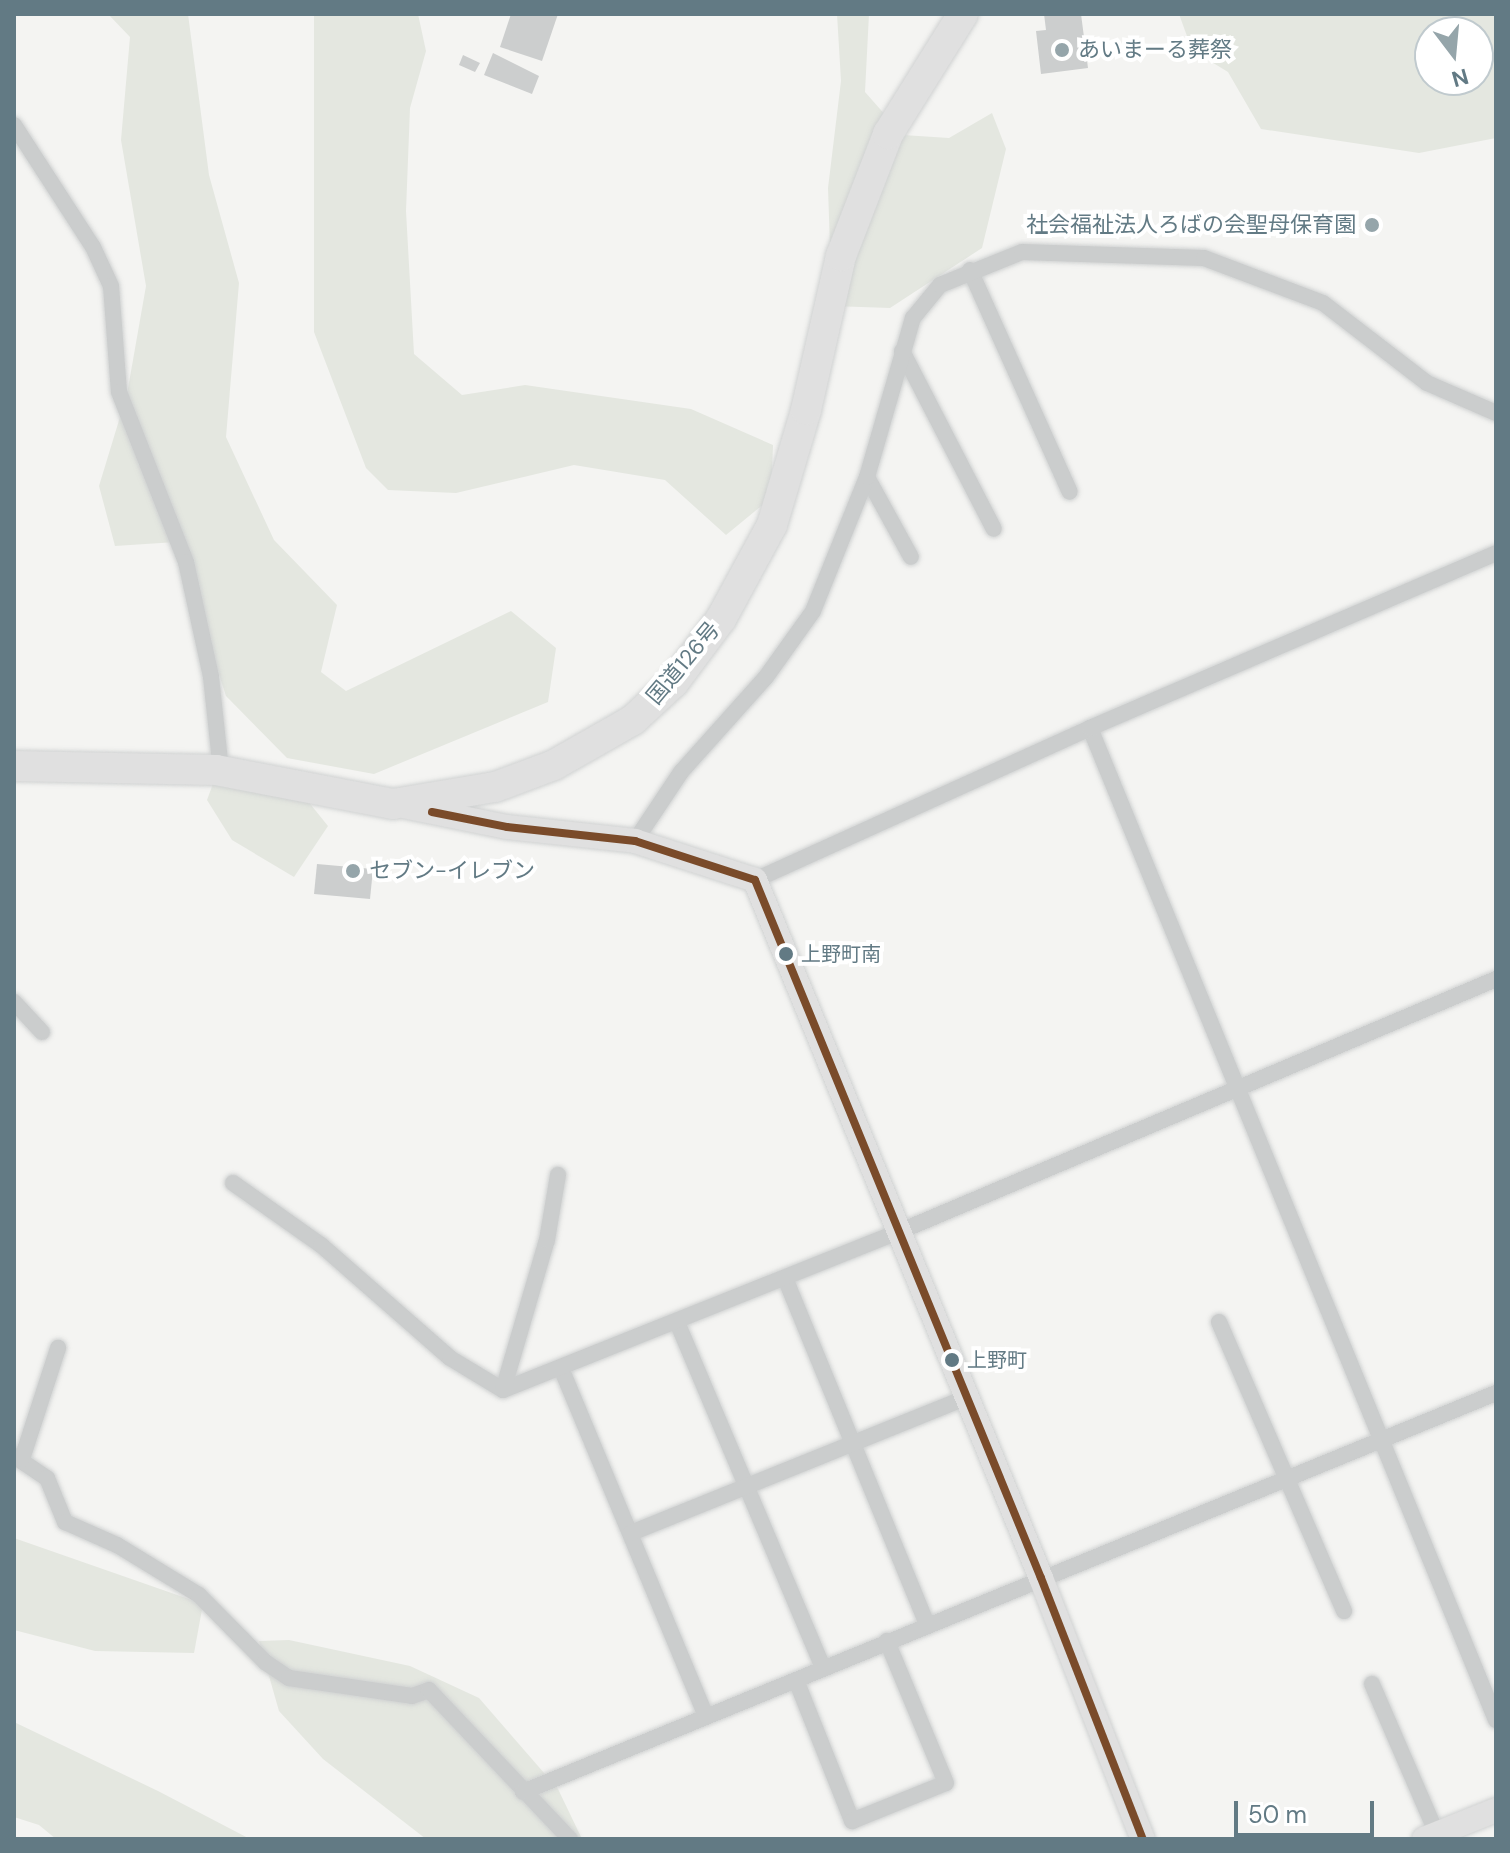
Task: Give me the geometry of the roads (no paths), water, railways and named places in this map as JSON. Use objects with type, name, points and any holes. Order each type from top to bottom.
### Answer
[{"type":"highway","name":"国道126号","points":[[14,766],[221,771],[393,804],[495,787],[554,765],[633,720],[674,682],[721,619],[772,525],[806,410],[841,256],[888,134],[963,14]]},
{"type":"street","points":[[14,125],[93,247],[111,286],[119,392],[186,562],[211,677],[221,771]]},
{"type":"street","points":[[635,841],[681,772],[766,677],[813,611],[867,477],[913,318],[940,285],[970,270],[1022,252],[1204,258],[1323,303],[1427,383],[1496,413]]},
{"type":"street","points":[[970,270],[1070,492]]},
{"type":"street","points":[[902,351],[994,529]]},
{"type":"street","points":[[867,477],[911,557]]},
{"type":"street","points":[[393,804],[507,827],[635,841],[755,880],[1090,728],[1496,553]]},
{"type":"street","points":[[1090,728],[1384,1440],[1496,1720]]},
{"type":"street","points":[[755,880],[896,1233],[1041,1578],[1143,1839]]},
{"type":"street","points":[[503,1390],[896,1233],[1496,979]]},
{"type":"street","points":[[14,1002],[42,1032]]},
{"type":"street","points":[[503,1390],[547,1240],[558,1175]]},
{"type":"street","points":[[233,1183],[321,1245],[450,1358],[503,1390]]},
{"type":"street","points":[[785,1278],[927,1625]]},
{"type":"street","points":[[677,1322],[823,1668]]},
{"type":"street","points":[[1219,1322],[1344,1611]]},
{"type":"street","points":[[58,1348],[18,1457],[47,1478],[65,1522],[117,1545],[199,1595],[265,1662],[289,1678],[412,1696],[429,1690],[570,1839]]},
{"type":"street","points":[[561,1368],[706,1716]]},
{"type":"street","points":[[523,1792],[1496,1393]]},
{"type":"street","points":[[631,1533],[965,1398]]},
{"type":"street","points":[[796,1680],[852,1821],[946,1783],[887,1641]]},
{"type":"street","points":[[1372,1684],[1430,1836],[1496,1810]]},
{"type":"place","name":"あいまーる葬祭","points":[[1062,50]]},
{"type":"place","name":"社会福祉法人ろばの会聖母保育園","points":[[1372,225]]},
{"type":"place","name":"セブン-イレブン","points":[[353,871]]},
{"type":"place","name":"上野町南","points":[[786,954]]},
{"type":"place","name":"上野町","points":[[952,1360]]}]
